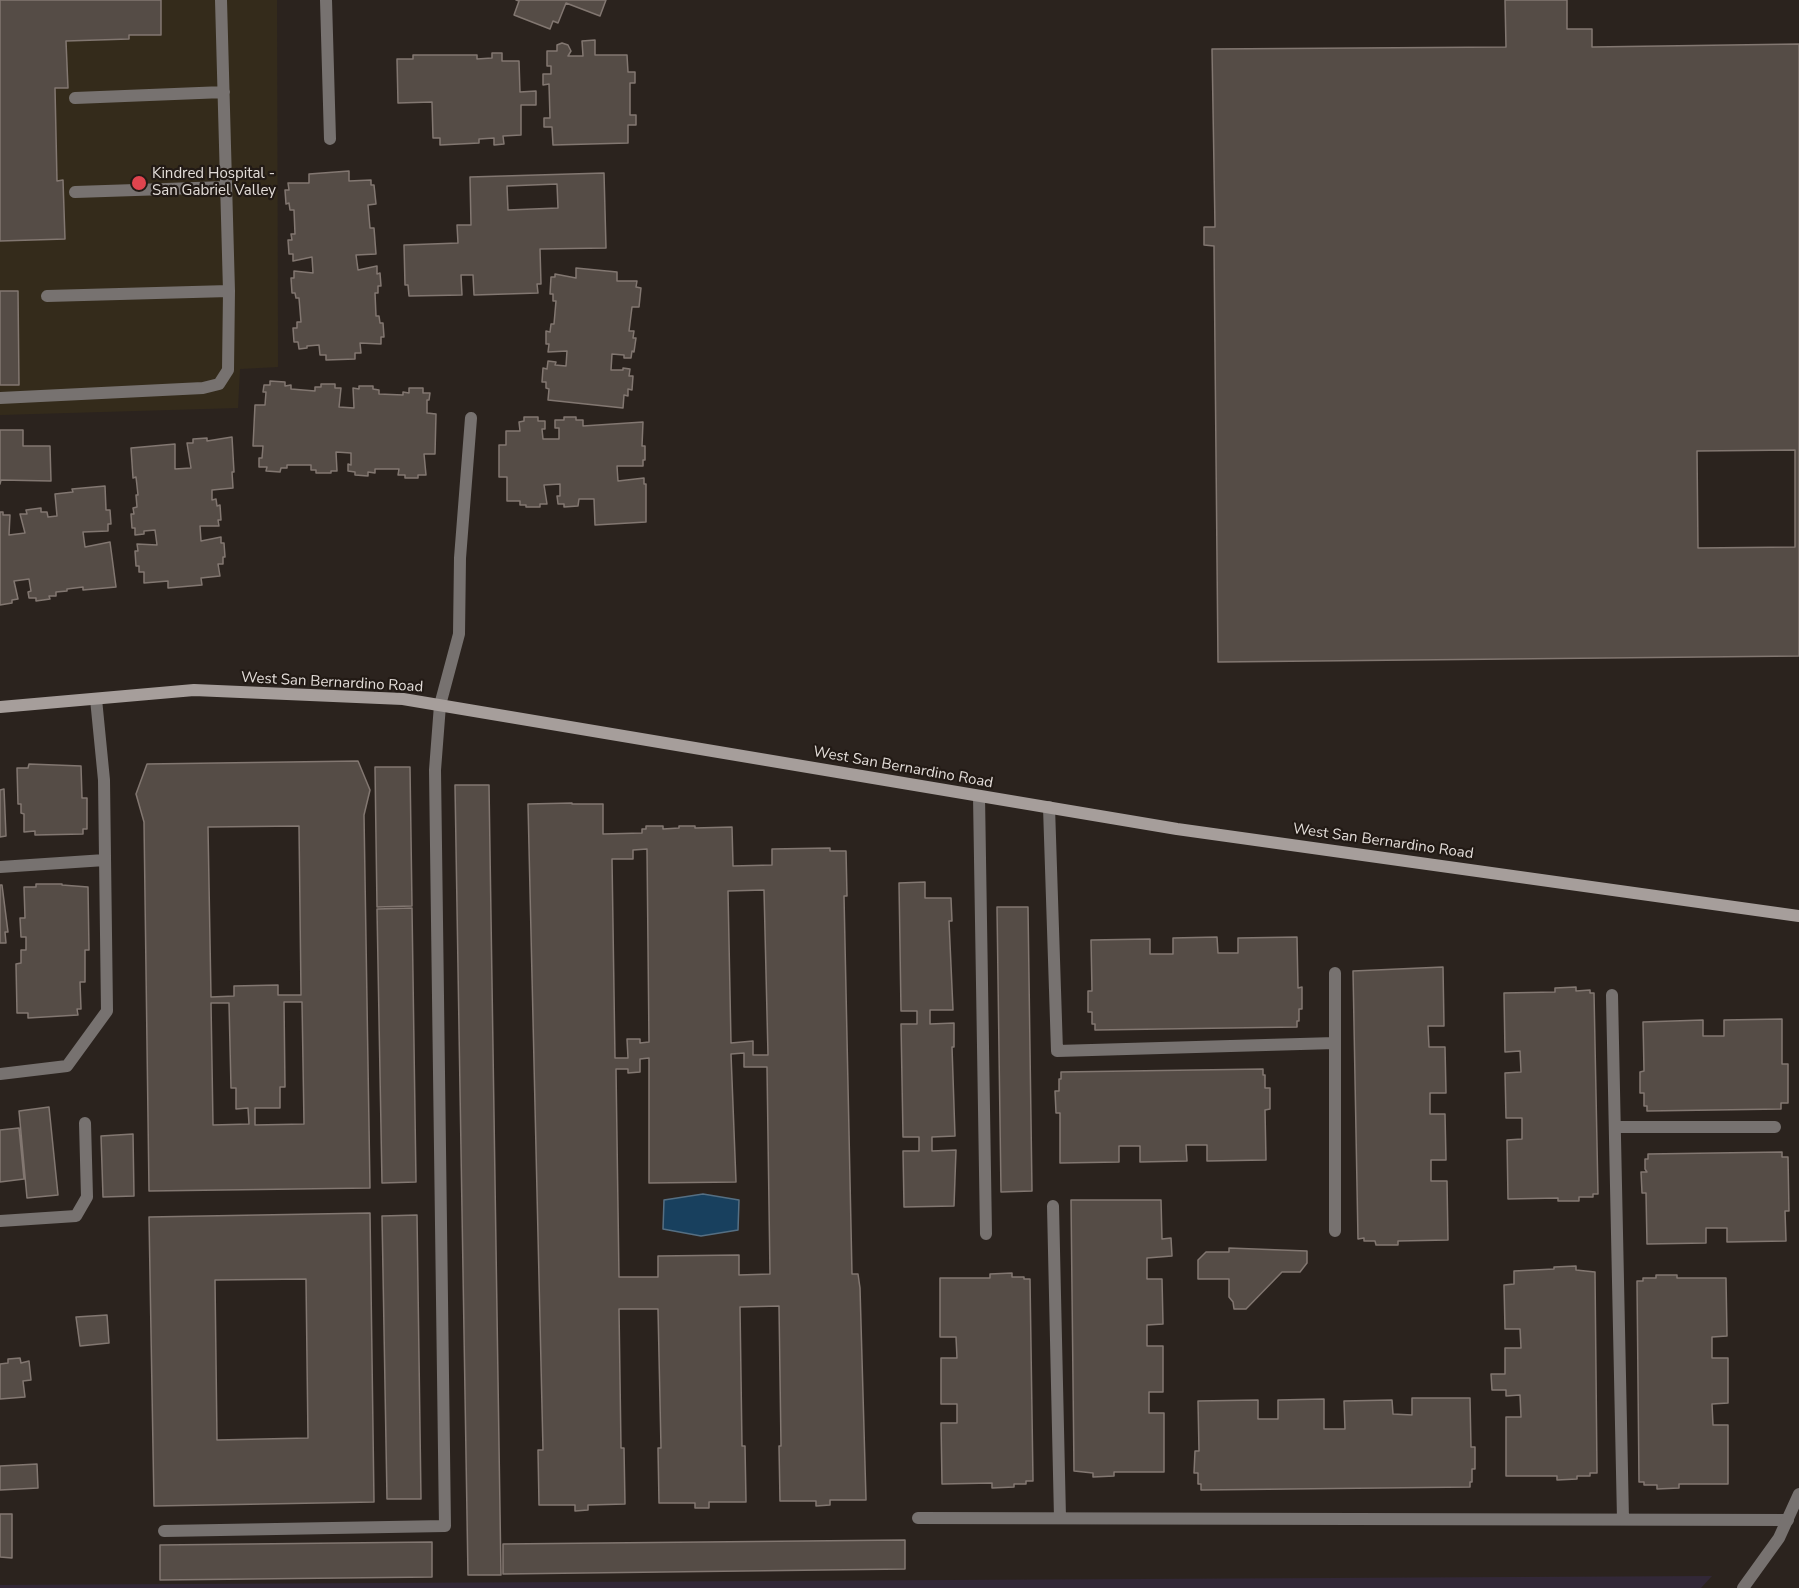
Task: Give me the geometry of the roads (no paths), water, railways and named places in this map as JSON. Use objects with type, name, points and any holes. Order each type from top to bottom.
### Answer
[{"type":"street","points":[[0,398],[203,387],[219,384],[228,370],[229,291],[221,0]]},
{"type":"street","points":[[326,0],[330,139]]},
{"type":"street","points":[[75,98],[224,92]]},
{"type":"street","points":[[75,192],[226,187]]},
{"type":"street","points":[[47,296],[229,291]]},
{"type":"street","points":[[164,1532],[445,1526],[435,770],[441,705],[459,634],[460,558],[471,418]]},
{"type":"street","name":"West San Bernardino Road","points":[[0,707],[194,690],[403,699],[1176,829],[1799,916]]},
{"type":"street","points":[[0,1074],[67,1066],[106,1011],[104,780],[96,699]]},
{"type":"street","points":[[979,796],[986,1234]]},
{"type":"street","points":[[1049,807],[1057,1051],[1335,1043]]},
{"type":"street","points":[[0,867],[105,860]]},
{"type":"street","points":[[1335,973],[1335,1232]]},
{"type":"street","points":[[1612,995],[1623,1519]]},
{"type":"street","points":[[0,1221],[76,1216],[87,1197],[85,1123]]},
{"type":"street","points":[[1615,1127],[1776,1127]]},
{"type":"street","points":[[1053,1206],[1060,1518]]},
{"type":"street","points":[[1743,1588],[1779,1538],[1799,1494]]},
{"type":"street","points":[[918,1518],[1788,1520]]},
{"type":"water","points":[[703,1194],[739,1200],[738,1230],[701,1236],[663,1229],[664,1200]]},
{"type":"place","name":"Kindred Hospital - San Gabriel Valley","points":[[139,183]]}]
